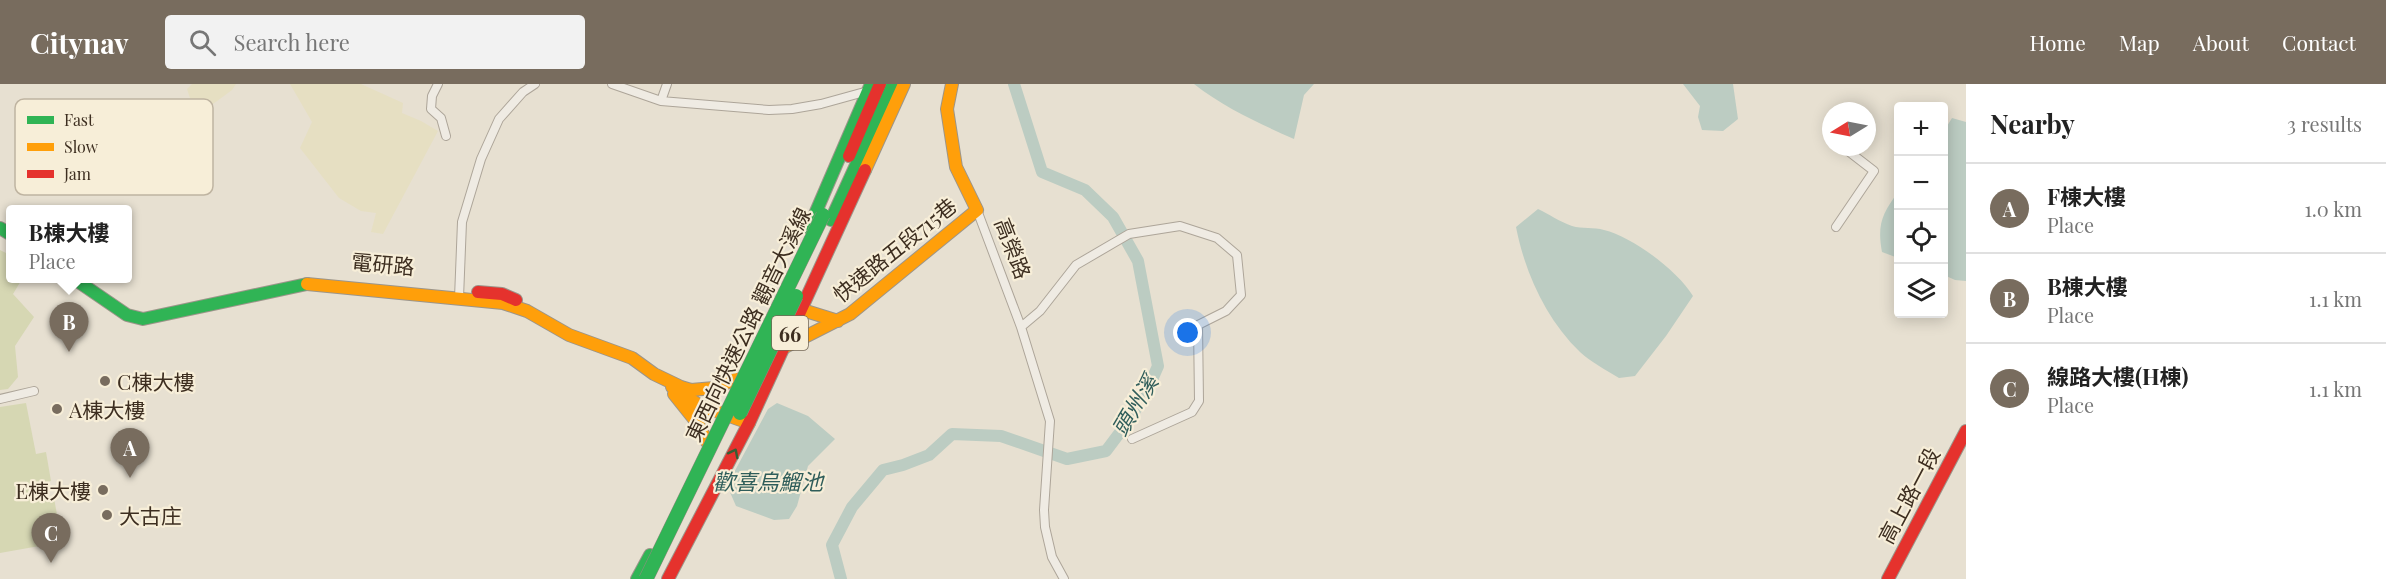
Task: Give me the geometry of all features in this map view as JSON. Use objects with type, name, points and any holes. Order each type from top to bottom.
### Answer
[{"type":"main road","name":"東西向快速公路 觀音大溪線","points":[[657,579],[769,353],[893,84]]},
{"type":"main road","name":"66","points":[[668,579],[749,423],[904,84]]},
{"type":"main road","name":"高榮路","points":[[952,84],[947,109],[956,167],[977,210]]},
{"type":"main road","name":"東西向快速公路 觀音大溪線","points":[[646,579],[823,215],[873,86]]},
{"type":"main road","name":"66","points":[[637,579],[721,414],[873,86]]},
{"type":"main road","name":"快速路五段715巷","points":[[785,347],[850,314],[977,210]]},
{"type":"main road","name":"電研路","points":[[86,283],[128,309],[144,314],[284,280],[309,277],[459,295]]},
{"type":"main road","name":"電研路","points":[[79,283],[127,315],[144,320],[285,286],[312,283],[459,295],[502,294],[532,306],[571,329],[640,354],[684,397],[721,414],[749,423]]},
{"type":"main road","name":"快速路五段715巷","points":[[775,300],[838,321]]},
{"type":"main road","points":[[667,381],[691,390],[714,387],[736,379]]},
{"type":"main road","points":[[667,381],[698,424],[707,442]]},
{"type":"main road","name":"高上路一段","points":[[1888,579],[1966,431]]},
{"type":"street","points":[[438,84],[432,96],[431,109],[441,118],[446,136]]},
{"type":"street","points":[[459,295],[462,222],[481,159],[499,119],[523,93],[535,84]]},
{"type":"street","points":[[612,84],[661,101],[792,110],[821,104],[873,86]]},
{"type":"street","points":[[661,101],[667,84]]},
{"type":"street","points":[[1836,227],[1874,171],[1855,156]]},
{"type":"street","name":"高榮路","points":[[977,210],[1021,327],[1050,426],[1044,510],[1047,543],[1064,579]]},
{"type":"street","points":[[1021,327],[1040,311],[1076,265],[1129,234],[1180,226],[1217,238],[1237,255],[1240,295],[1226,311],[1198,325],[1199,401],[1192,412],[1132,440]]},
{"type":"street","points":[[0,399],[34,391]]},
{"type":"shaded area","points":[[192,84],[236,84],[232,90],[213,104],[213,99],[190,99],[187,89]]},
{"type":"shaded area","points":[[290,84],[361,84],[403,103],[402,113],[438,131],[383,234],[371,232],[376,213],[361,211],[339,198],[300,148],[312,122]]},
{"type":"green space","points":[[0,250],[6,253],[6,283],[20,283],[13,294],[34,317],[15,346],[18,377],[8,389],[0,390]]},
{"type":"green space","points":[[26,403],[36,454],[46,452],[51,481],[41,483],[44,499],[54,498],[62,542],[0,553],[0,407]]},
{"type":"water","points":[[1194,84],[1314,84],[1304,95],[1294,139],[1230,108]]},
{"type":"water","points":[[1683,84],[1733,84],[1738,119],[1723,131],[1702,130],[1698,117],[1700,106]]},
{"type":"water","points":[[1952,118],[1966,122],[1966,281],[1948,277],[1948,124]]},
{"type":"water","points":[[1894,198],[1894,256],[1882,252],[1880,234],[1882,220]]},
{"type":"water","points":[[1538,209],[1572,226],[1604,230],[1641,247],[1677,276],[1693,296],[1635,376],[1619,378],[1589,359],[1568,339],[1547,310],[1531,278],[1516,227]]},
{"type":"water","name":"歡喜烏鰡池","points":[[777,403],[808,416],[835,439],[808,466],[797,506],[789,519],[774,520],[736,506],[729,490],[730,480],[768,409]]},
{"type":"waterway","name":"頭州溪","points":[[841,579],[832,545],[852,507],[883,470],[929,455],[952,434],[1001,436],[1067,459],[1106,451],[1146,393],[1158,366],[1138,261],[1113,217],[1085,190],[1042,172],[1014,84]]},
{"type":"traffic: fast","points":[[809,228],[871,84]]},
{"type":"traffic: fast","points":[[831,220],[893,84]]},
{"type":"traffic: fast","points":[[646,579],[823,215]]},
{"type":"traffic: fast","points":[[0,228],[6,232]]},
{"type":"traffic: fast","points":[[80,283],[127,315],[143,319],[307,284]]},
{"type":"traffic: fast","points":[[740,413],[796,296]]},
{"type":"traffic: fast","points":[[637,579],[650,555]]},
{"type":"traffic: slow","points":[[865,170],[904,84]]},
{"type":"traffic: slow","points":[[785,347],[850,314],[977,210],[956,167],[947,109],[952,84]]},
{"type":"traffic: slow","points":[[307,284],[503,303],[527,311],[569,335],[632,358],[654,374],[681,387],[691,390],[714,388],[736,379]]},
{"type":"traffic: slow","points":[[793,307],[838,321]]},
{"type":"traffic: slow","points":[[672,387],[699,405],[749,423]]},
{"type":"traffic: slow","points":[[674,394],[698,424],[707,442]]},
{"type":"traffic: jam","points":[[849,156],[880,84]]},
{"type":"traffic: jam","points":[[668,579],[749,423],[865,170]]},
{"type":"traffic: jam","points":[[478,292],[502,294],[516,300]]},
{"type":"traffic: jam","points":[[1888,579],[1966,431]]},
{"type":"place","name":"B棟大樓","points":[[69,352]]},
{"type":"place","name":"C棟大樓","points":[[105,381]]},
{"type":"place","name":"A棟大樓","points":[[57,409]]},
{"type":"place","name":"F棟大樓","points":[[130,478]]},
{"type":"place","name":"E棟大樓","points":[[103,490]]},
{"type":"place","name":"大古庄","points":[[107,515]]},
{"type":"place","name":"線路大樓(H棟)","points":[[51,563]]}]
